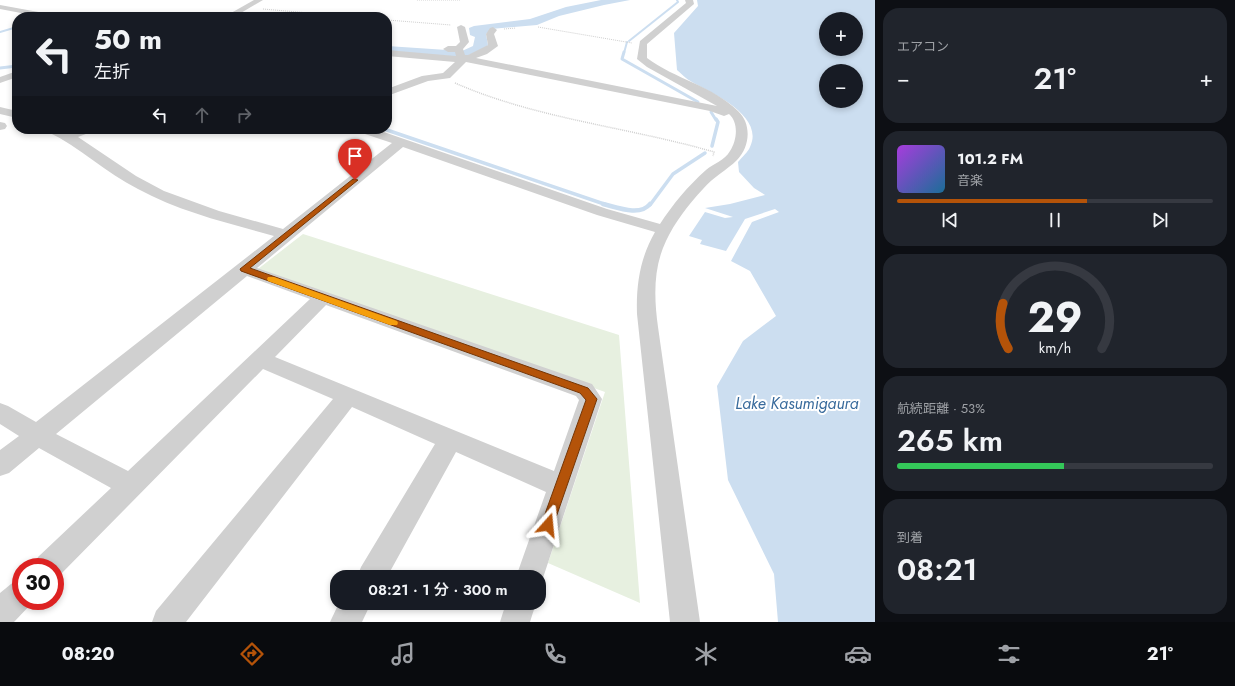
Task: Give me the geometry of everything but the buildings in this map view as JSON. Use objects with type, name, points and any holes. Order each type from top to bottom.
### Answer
[{"type":"street","points":[[237,12],[259,0]]},
{"type":"street","points":[[685,622],[645,301],[646,283],[651,258],[664,230],[692,193],[713,172],[734,155],[739,146],[741,125],[740,120],[731,111],[712,98],[642,59],[643,43],[690,4],[689,0]]},
{"type":"street","points":[[0,7],[12,13]]},
{"type":"street","points":[[0,14],[12,13]]},
{"type":"street","points":[[392,91],[426,78],[446,76],[460,54],[465,42],[461,27]]},
{"type":"street","points":[[392,46],[475,55],[493,46],[490,34],[493,30]]},
{"type":"street","points":[[392,53],[453,59],[460,54],[716,109],[741,125]]},
{"type":"street","points":[[0,70],[12,69]]},
{"type":"street","points":[[0,80],[12,76]]},
{"type":"street","points":[[0,110],[12,114]]},
{"type":"street","points":[[65,134],[70,136],[142,186],[192,207],[287,235]]},
{"type":"street","points":[[70,136],[75,134]]},
{"type":"street","points":[[378,134],[602,212],[664,230]]},
{"type":"street","points":[[0,465],[402,142]]},
{"type":"street","points":[[244,269],[584,390],[592,399],[532,570]]},
{"type":"street","points":[[57,558],[322,298]]},
{"type":"street","points":[[260,358],[561,486]]},
{"type":"street","points":[[167,622],[348,396]]},
{"type":"street","points":[[0,412],[37,435],[131,486]]},
{"type":"street","points":[[375,570],[451,439]]},
{"type":"street","points":[[0,614],[12,603]]},
{"type":"street","points":[[345,622],[352,610]]},
{"type":"street","points":[[515,622],[519,610]]},
{"type":"path","points":[[417,0],[460,0]]},
{"type":"path","points":[[245,8],[294,12]]},
{"type":"path","points":[[392,20],[461,27]]},
{"type":"path","points":[[538,27],[632,42],[642,53]]},
{"type":"path","points":[[446,76],[462,86],[499,100],[535,111],[677,141],[714,152],[711,164],[713,172]]},
{"type":"green space","points":[[303,234],[619,335],[640,603],[548,563],[605,392],[258,269]]},
{"type":"water","points":[[601,0],[630,0],[559,16],[537,25],[491,29],[486,34],[488,45],[484,49],[464,57],[392,52],[392,46],[462,51],[473,46],[475,37],[470,35],[469,28],[474,26],[530,19],[566,7]]},
{"type":"water","name":"Lake Kasumigaura","points":[[697,0],[875,0],[875,622],[778,622],[774,574],[728,480],[717,386],[743,341],[776,316],[750,271],[731,261],[752,222],[779,212],[775,209],[745,219],[726,251],[700,244],[702,240],[689,236],[705,212],[725,218],[733,217],[705,208],[730,204],[765,195],[754,188],[739,172],[738,162],[749,149],[753,136],[750,125],[744,116],[734,107],[712,92],[690,81],[677,70],[674,33],[698,6]]},
{"type":"waterway","points":[[629,41],[678,2],[677,0]]},
{"type":"waterway","points":[[0,32],[12,28]]},
{"type":"waterway","points":[[624,53],[627,42]]},
{"type":"waterway","points":[[624,52],[622,59],[698,102]]},
{"type":"waterway","points":[[0,68],[12,67]]},
{"type":"waterway","points":[[711,112],[716,120]]},
{"type":"waterway","points":[[712,146],[718,122],[716,119]]},
{"type":"waterway","points":[[392,132],[607,205]]},
{"type":"waterway","points":[[650,205],[673,174],[705,153]]},
{"type":"waterway","points":[[603,204],[634,211],[646,208],[650,204]]},
{"type":"slow traffic","points":[[271,279],[393,323]]},
{"type":"route","points":[[355,180],[244,269],[584,390],[592,399],[548,525]]}]
